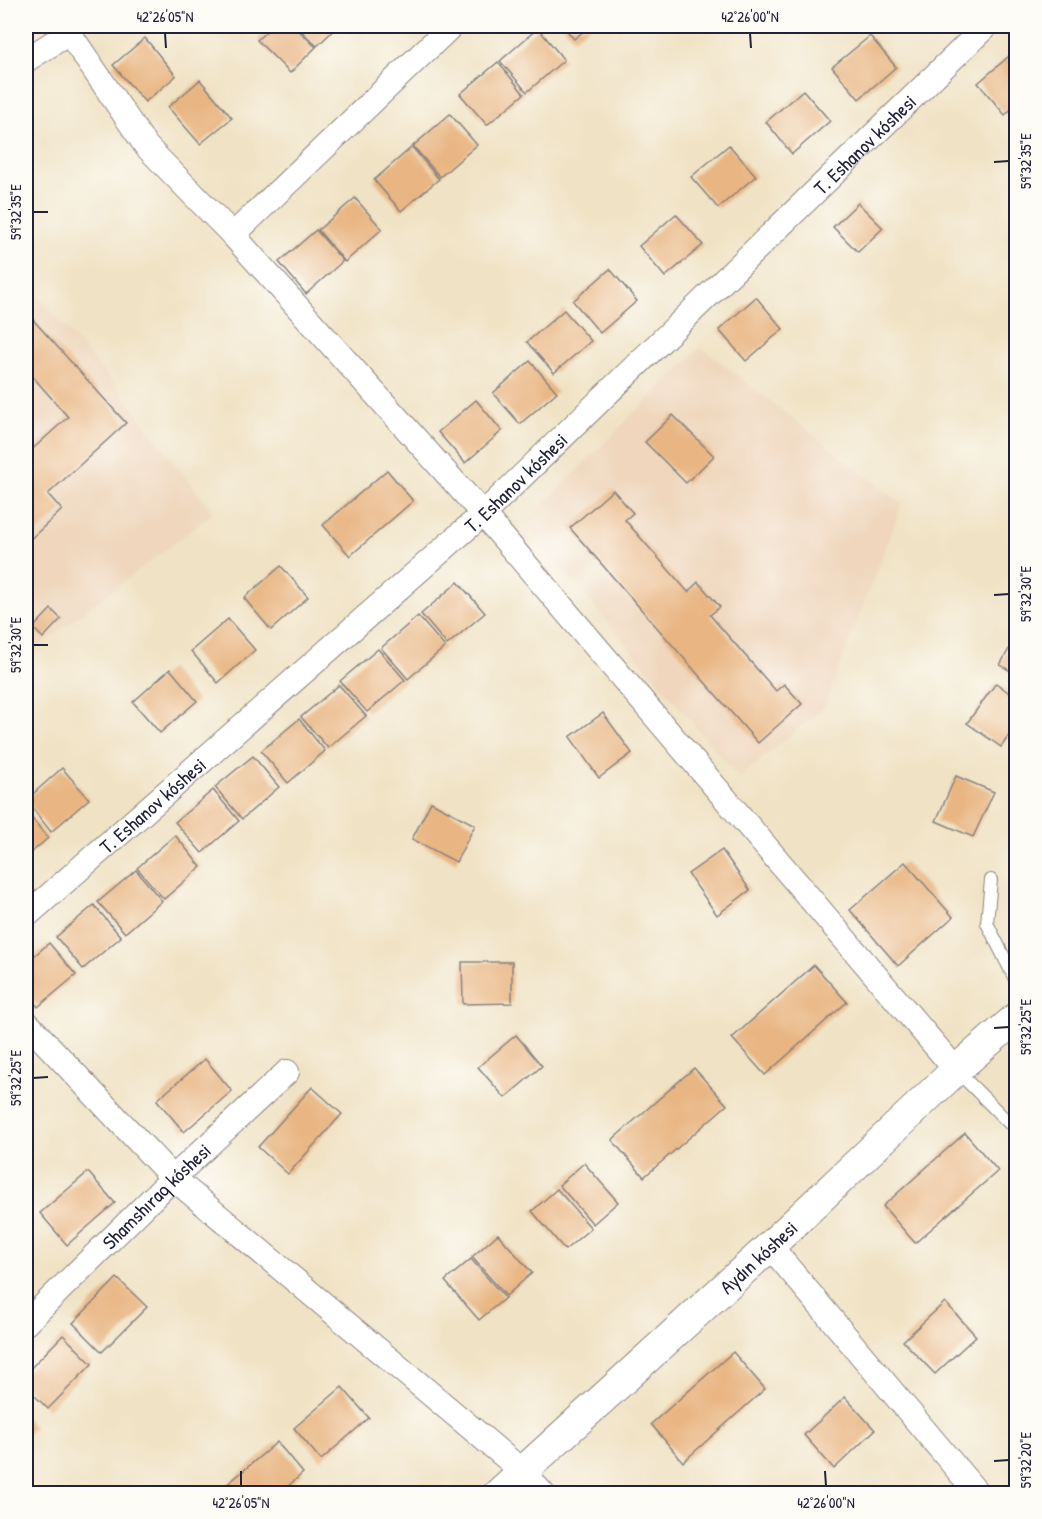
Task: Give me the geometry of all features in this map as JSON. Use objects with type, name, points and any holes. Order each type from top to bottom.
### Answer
[{"type":"street","points":[[233,235],[451,26]]},
{"type":"street","name":"T. Eshanov kóshesi","points":[[26,916],[483,514],[986,26]]},
{"type":"street","points":[[26,60],[69,29],[146,146],[233,235],[483,514],[956,1070]]},
{"type":"street","name":"Aydın kóshesi","points":[[498,1494],[770,1246],[956,1070],[1017,1018]]},
{"type":"street","points":[[26,1022],[173,1178],[467,1424],[522,1471],[543,1494]]},
{"type":"street","name":"Shamshıraq kóshesi","points":[[26,1323],[173,1178],[287,1072]]},
{"type":"street","points":[[770,1246],[978,1494]]},
{"type":"lane","points":[[991,880],[987,922],[1017,981]]},
{"type":"lane","points":[[956,1070],[1017,1130]]},
{"type":"shaded area","points":[[26,282],[120,391],[213,513],[26,656]]},
{"type":"shaded area","points":[[701,347],[902,504],[824,707],[739,778],[524,523]]},
{"type":"building","points":[[272,26],[294,26],[316,47],[290,73],[257,40]]},
{"type":"building","points":[[296,26],[338,26],[317,46]]},
{"type":"building","points":[[563,26],[590,26],[574,39]]},
{"type":"building","points":[[538,28],[564,60],[527,92],[500,61]]},
{"type":"building","points":[[870,36],[896,67],[859,99],[832,67]]},
{"type":"building","points":[[145,38],[176,76],[145,102],[113,65]]},
{"type":"building","points":[[1015,51],[1016,105],[1005,115],[978,83]]},
{"type":"building","points":[[498,62],[524,94],[487,125],[460,94]]},
{"type":"building","points":[[200,80],[232,118],[200,144],[168,107]]},
{"type":"building","points":[[803,90],[830,121],[792,154],[766,122]]},
{"type":"building","points":[[450,114],[477,145],[440,177],[413,146]]},
{"type":"building","points":[[729,145],[756,176],[718,208],[691,177]]},
{"type":"building","points":[[412,147],[439,179],[401,211],[374,180]]},
{"type":"building","points":[[355,198],[382,229],[345,262],[318,230]]},
{"type":"building","points":[[858,203],[883,228],[858,252],[833,227]]},
{"type":"building","points":[[676,214],[703,245],[665,277],[639,246]]},
{"type":"building","points":[[316,230],[343,261],[306,294],[279,262]]},
{"type":"building","points":[[610,269],[637,301],[600,333],[573,301]]},
{"type":"building","points":[[756,297],[783,329],[746,361],[719,330]]},
{"type":"building","points":[[564,310],[591,341],[554,373],[527,342]]},
{"type":"building","points":[[26,312],[126,423],[48,494],[62,510],[26,543],[26,455],[68,417],[26,369]]},
{"type":"building","points":[[530,361],[557,392],[520,424],[493,393]]},
{"type":"building","points":[[476,400],[502,431],[465,463],[438,432]]},
{"type":"building","points":[[673,415],[714,456],[686,483],[645,442]]},
{"type":"building","points":[[387,470],[413,501],[350,556],[323,525]]},
{"type":"building","points":[[613,490],[633,513],[625,520],[688,592],[698,582],[720,607],[710,615],[776,691],[784,684],[802,704],[758,743],[570,528]]},
{"type":"building","points":[[281,566],[308,597],[271,630],[244,598]]},
{"type":"building","points":[[458,582],[485,613],[447,645],[421,614]]},
{"type":"building","points":[[51,609],[61,619],[43,638],[33,628]]},
{"type":"building","points":[[418,616],[445,647],[408,679],[381,648]]},
{"type":"building","points":[[228,619],[255,650],[218,683],[191,651]]},
{"type":"building","points":[[1016,637],[1016,674],[1000,665]]},
{"type":"building","points":[[378,649],[405,680],[367,712],[340,681]]},
{"type":"building","points":[[170,669],[197,701],[160,733],[133,702]]},
{"type":"building","points":[[996,683],[1016,698],[1016,726],[1001,747],[967,723]]},
{"type":"building","points":[[339,685],[366,716],[328,748],[301,717]]},
{"type":"building","points":[[603,713],[632,753],[599,778],[570,737]]},
{"type":"building","points":[[299,719],[325,751],[288,783],[261,751]]},
{"type":"building","points":[[253,756],[279,787],[242,819],[215,787]]},
{"type":"building","points":[[62,768],[89,799],[51,832],[26,800]]},
{"type":"building","points":[[956,776],[994,792],[973,837],[936,821]]},
{"type":"building","points":[[213,790],[239,821],[202,853],[175,822]]},
{"type":"building","points":[[431,802],[475,825],[456,862],[412,839]]},
{"type":"building","points":[[26,811],[48,838],[26,857]]},
{"type":"building","points":[[175,835],[201,867],[164,899],[137,868]]},
{"type":"building","points":[[722,850],[750,890],[717,915],[688,874]]},
{"type":"building","points":[[905,862],[953,917],[898,966],[850,910]]},
{"type":"building","points":[[136,870],[162,901],[125,933],[98,902]]},
{"type":"building","points":[[94,905],[121,937],[83,969],[56,937]]},
{"type":"building","points":[[49,943],[76,975],[38,1007],[26,992],[26,963]]},
{"type":"building","points":[[462,962],[512,962],[512,1003],[463,1004]]},
{"type":"building","points":[[814,965],[847,1002],[765,1075],[732,1038]]},
{"type":"building","points":[[516,1035],[542,1066],[505,1098],[478,1067]]},
{"type":"building","points":[[205,1059],[232,1091],[184,1132],[157,1100]]},
{"type":"building","points":[[694,1068],[727,1105],[644,1177],[612,1140]]},
{"type":"building","points":[[312,1087],[342,1114],[288,1174],[258,1147]]},
{"type":"building","points":[[965,1133],[998,1171],[915,1243],[883,1206]]},
{"type":"building","points":[[584,1163],[618,1202],[593,1224],[559,1185]]},
{"type":"building","points":[[88,1172],[115,1203],[67,1245],[40,1213]]},
{"type":"building","points":[[557,1189],[591,1228],[565,1250],[532,1211]]},
{"type":"building","points":[[498,1234],[532,1273],[506,1296],[472,1257]]},
{"type":"building","points":[[471,1259],[505,1298],[479,1320],[445,1281]]},
{"type":"building","points":[[26,1265],[33,1275],[26,1282]]},
{"type":"building","points":[[117,1278],[147,1307],[102,1352],[73,1323]]},
{"type":"building","points":[[945,1302],[976,1336],[935,1374],[903,1341]]},
{"type":"building","points":[[63,1335],[92,1364],[48,1409],[26,1387],[26,1373]]},
{"type":"building","points":[[733,1352],[765,1389],[683,1462],[651,1424]]},
{"type":"building","points":[[342,1387],[369,1418],[321,1460],[294,1428]]},
{"type":"building","points":[[845,1397],[875,1430],[834,1469],[804,1435]]},
{"type":"building","points":[[26,1418],[34,1427],[26,1436]]},
{"type":"building","points":[[277,1442],[303,1473],[279,1494],[216,1494]]},
{"type":"building","points":[[1016,1476],[1016,1489],[1010,1482]]}]
